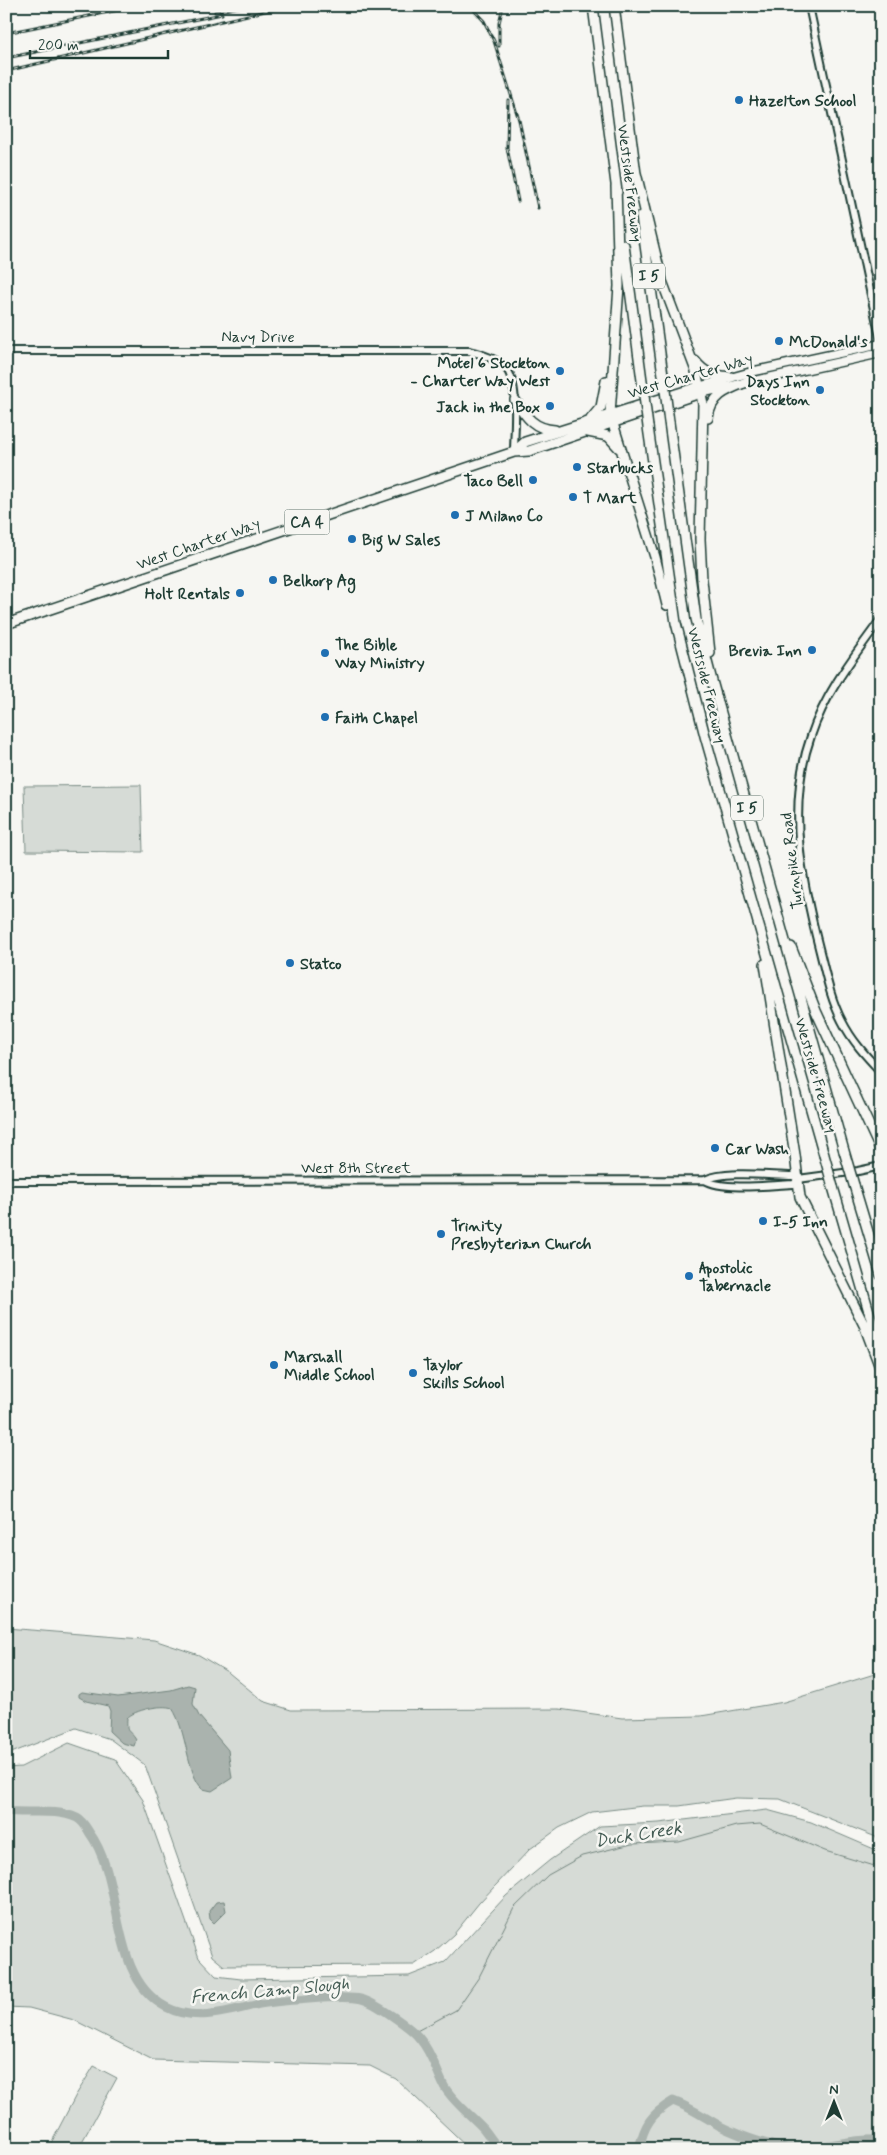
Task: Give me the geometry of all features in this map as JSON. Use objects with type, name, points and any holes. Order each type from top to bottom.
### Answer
[{"type":"highway","name":"Westside Freeway","points":[[593,6],[648,427],[676,623],[705,736],[881,1353]]},
{"type":"highway","name":"Westside Freeway","points":[[615,9],[696,619],[844,1151],[881,1275]]},
{"type":"highway","points":[[635,169],[666,295],[691,355],[705,414],[700,539],[712,681]]},
{"type":"highway","points":[[616,186],[619,286],[612,365],[612,418],[655,557],[668,607],[676,623]]},
{"type":"highway","points":[[691,355],[706,373],[731,377]]},
{"type":"highway","points":[[590,420],[601,407],[608,371],[612,365]]},
{"type":"highway","points":[[704,443],[712,401],[720,394],[749,381]]},
{"type":"highway","name":"West Charter Way","points":[[6,624],[514,452],[528,451],[585,432],[612,418],[699,390]]},
{"type":"highway","points":[[515,400],[531,422],[538,427],[560,430]]},
{"type":"highway","name":"West Charter Way","points":[[514,452],[525,442],[590,420],[612,418]]},
{"type":"highway","points":[[585,432],[608,436],[622,452]]},
{"type":"highway","points":[[783,934],[794,950],[816,1011],[881,1150]]},
{"type":"highway","points":[[764,943],[763,957],[800,1197],[864,1325],[881,1370]]},
{"type":"main road","name":"West Charter Way","points":[[699,390],[731,377],[881,343]]},
{"type":"main road","name":"West Charter Way","points":[[699,390],[881,353]]},
{"type":"main road","points":[[770,376],[776,371],[798,366],[804,360]]},
{"type":"street","points":[[808,6],[881,343]]},
{"type":"street","name":"Navy Drive","points":[[6,350],[459,351],[482,354],[506,368],[514,390],[515,400]]},
{"type":"street","points":[[514,452],[515,400]]},
{"type":"street","name":"Turnpike Road","points":[[881,619],[830,694],[815,723],[802,767],[797,818],[807,897],[831,992],[847,1030],[881,1072]]},
{"type":"street","name":"West 8th Street","points":[[6,1181],[705,1180],[720,1176],[753,1175],[793,1176],[798,1179],[881,1166]]},
{"type":"street","points":[[720,1176],[735,1185],[753,1175]]},
{"type":"street","name":"West 8th Street","points":[[705,1180],[712,1185],[735,1185],[794,1184],[798,1179]]},
{"type":"shaded area","points":[[141,785],[143,852],[26,851],[24,786]]},
{"type":"shaded area","points":[[6,1628],[154,1640],[199,1655],[229,1673],[263,1701],[291,1710],[559,1709],[622,1718],[701,1716],[784,1702],[881,1672],[881,1839],[780,1799],[736,1798],[679,1806],[643,1806],[592,1812],[559,1828],[530,1849],[479,1903],[454,1934],[435,1951],[414,1965],[224,1966],[212,1956],[145,1765],[110,1739],[76,1728],[6,1755]]},
{"type":"shaded area","points":[[188,1685],[195,1687],[193,1704],[199,1716],[228,1750],[232,1778],[212,1791],[203,1789],[198,1783],[190,1763],[181,1728],[172,1708],[148,1708],[136,1712],[127,1718],[128,1730],[136,1740],[134,1746],[122,1743],[109,1731],[110,1711],[108,1706],[86,1701],[79,1697],[79,1694],[82,1692],[118,1697],[171,1690]]},
{"type":"shaded area","points":[[69,1743],[115,1759],[143,1800],[199,1958],[216,1976],[241,1979],[409,1976],[445,1962],[506,1896],[550,1860],[600,1826],[659,1823],[767,1810],[811,1822],[881,1852],[881,2149],[470,2149],[396,2079],[370,2066],[153,2060],[74,2020],[29,2008],[6,2007],[6,1768],[21,1767]]},
{"type":"shaded area","points":[[224,1901],[226,1911],[214,1923],[210,1919],[209,1911],[216,1902]]},
{"type":"shaded area","points":[[94,2066],[117,2078],[78,2149],[48,2149],[76,2095]]},
{"type":"waterway","name":"French Camp Slough","points":[[6,1811],[60,1813],[77,1818],[83,1822],[101,1853],[125,1951],[134,1974],[147,1993],[166,2007],[177,2012],[199,2015],[222,2013],[264,2003],[292,2000],[353,1998],[367,2001],[401,2022],[416,2034],[431,2056],[448,2092],[483,2128],[499,2149]]},
{"type":"waterway","name":"Duck Creek","points":[[413,2033],[456,2010],[479,1977],[514,1908],[548,1875],[582,1856],[632,1844],[679,1842],[736,1826],[760,1824],[825,1851],[881,1868]]},
{"type":"waterway","points":[[639,2149],[643,2133],[650,2121],[659,2111],[673,2101],[720,2126],[778,2147],[810,2148],[857,2141],[881,2140]]},
{"type":"railway","points":[[6,33],[138,6]]},
{"type":"railway","points":[[215,12],[243,6]]},
{"type":"railway","points":[[6,71],[287,6]]},
{"type":"railway","points":[[470,6],[484,21],[494,41],[519,120],[538,208]]},
{"type":"railway","points":[[499,46],[499,23],[503,6]]},
{"type":"railway","points":[[6,58],[222,14]]},
{"type":"railway","points":[[508,100],[507,148],[518,201]]},
{"type":"place","name":"Hazelton School","points":[[739,100]]},
{"type":"place","name":"McDonald's","points":[[779,341]]},
{"type":"place","name":"Motel 6 Stockton - Charter Way West","points":[[560,371]]},
{"type":"place","name":"Days Inn Stockton","points":[[820,390]]},
{"type":"place","name":"Jack in the Box","points":[[550,406]]},
{"type":"place","name":"Starbucks","points":[[577,467]]},
{"type":"place","name":"Taco Bell","points":[[533,480]]},
{"type":"place","name":"T Mart","points":[[573,497]]},
{"type":"place","name":"J Milano Co","points":[[455,515]]},
{"type":"place","name":"Big W Sales","points":[[352,539]]},
{"type":"place","name":"Belkorp Ag","points":[[273,580]]},
{"type":"place","name":"Holt Rentals","points":[[240,593]]},
{"type":"place","name":"Brevia Inn","points":[[812,650]]},
{"type":"place","name":"The Bible Way Ministry","points":[[325,653]]},
{"type":"place","name":"Faith Chapel","points":[[325,717]]},
{"type":"place","name":"Statco","points":[[290,963]]},
{"type":"place","name":"Car Wash","points":[[715,1148]]},
{"type":"place","name":"I-5 Inn","points":[[763,1221]]},
{"type":"place","name":"Trinity Presbyterian Church","points":[[441,1234]]},
{"type":"place","name":"Apostolic Tabernacle","points":[[689,1276]]},
{"type":"place","name":"Marshall Middle School","points":[[274,1365]]},
{"type":"place","name":"Taylor Skills School","points":[[413,1373]]}]
